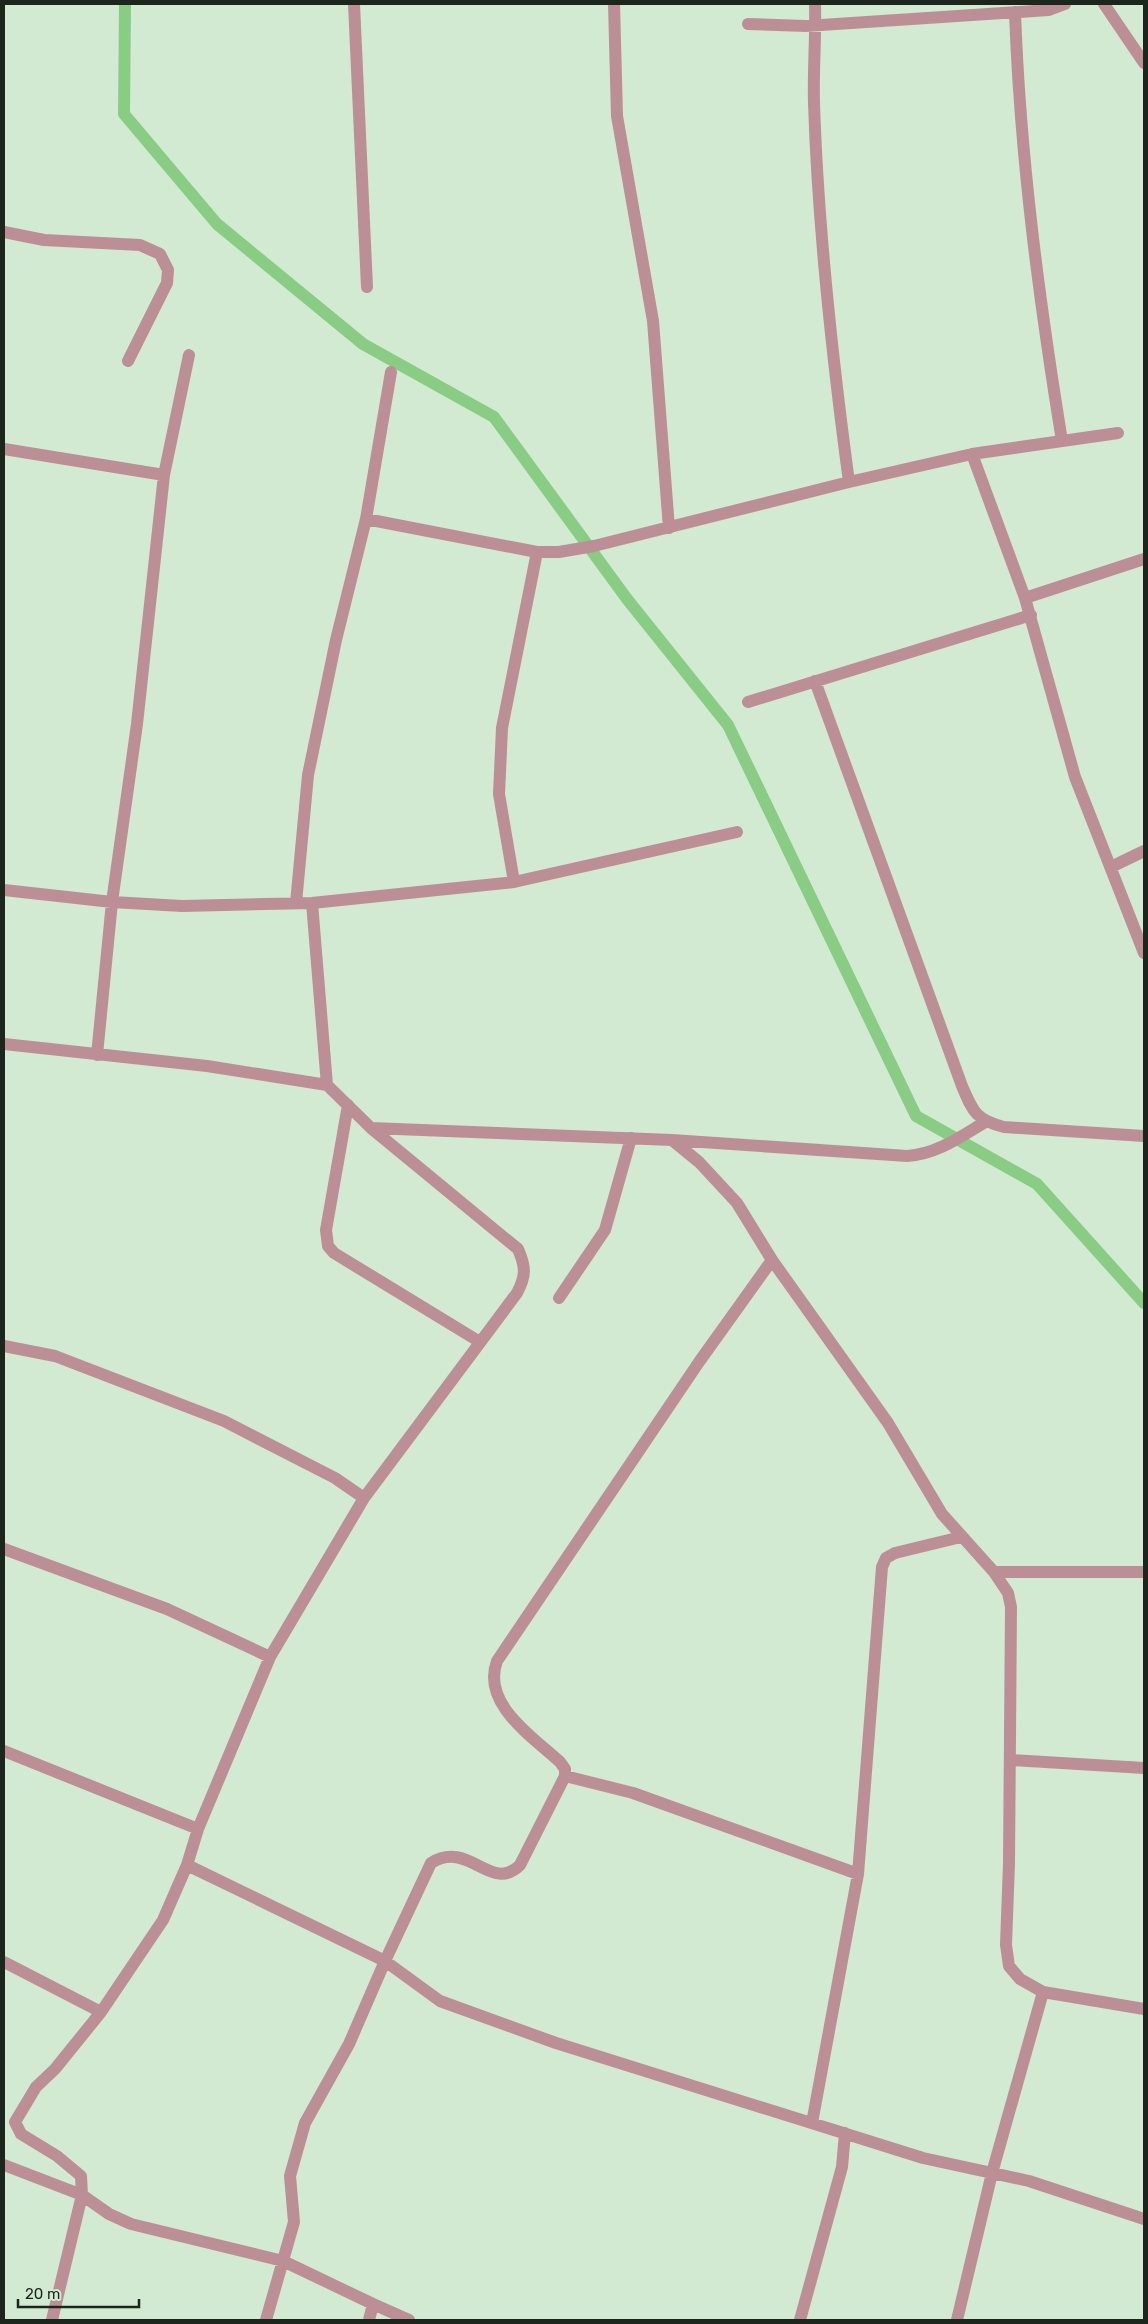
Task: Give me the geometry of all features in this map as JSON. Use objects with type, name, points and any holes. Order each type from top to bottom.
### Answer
[{"type":"street","points":[[354,4],[367,287]]},
{"type":"street","points":[[614,4],[617,116],[652,321],[669,528]]},
{"type":"street","points":[[815,4],[814,101],[819,200],[834,376],[849,482]]},
{"type":"street","points":[[748,24],[816,25],[1049,10],[1065,4]]},
{"type":"street","points":[[1104,4],[1144,62]]},
{"type":"street","points":[[1016,12],[1018,94],[1025,178],[1062,441]]},
{"type":"street","points":[[4,232],[44,240],[140,246],[160,254],[168,270],[166,283],[128,361]]},
{"type":"street","points":[[98,1055],[112,902],[137,724],[164,475],[189,355]]},
{"type":"street","points":[[296,903],[308,775],[336,640],[366,519],[391,372]]},
{"type":"street","points":[[366,519],[537,552],[559,552],[594,546],[849,482],[972,454],[1118,433]]},
{"type":"street","points":[[4,449],[164,475]]},
{"type":"street","points":[[972,454],[1031,615],[1075,777],[1144,953]]},
{"type":"street","points":[[514,882],[499,794],[502,728],[537,552]]},
{"type":"street","points":[[1025,598],[1144,559]]},
{"type":"street","points":[[748,702],[1031,615]]},
{"type":"street","points":[[816,681],[972,1111],[985,1122],[1004,1128],[1144,1136]]},
{"type":"street","points":[[4,890],[112,902],[182,906],[312,903],[514,882],[737,832]]},
{"type":"street","points":[[1111,867],[1144,851]]},
{"type":"street","points":[[312,903],[326,1085]]},
{"type":"street","points":[[4,1044],[207,1066],[326,1085],[371,1128],[518,1249],[525,1264],[525,1279],[517,1293],[364,1498],[270,1658],[198,1829],[186,1865],[163,1920],[101,2012],[55,2069],[36,2087],[15,2122],[20,2134],[57,2156],[81,2176],[82,2195],[52,2320]]},
{"type":"street","points":[[348,1105],[326,1230],[328,1246],[334,1253],[480,1342]]},
{"type":"street","points":[[371,1128],[672,1140],[913,1155],[940,1148],[985,1122]]},
{"type":"street","points":[[559,1298],[605,1230],[631,1138]]},
{"type":"street","points":[[672,1140],[698,1162],[737,1203],[772,1260],[888,1423],[942,1514],[994,1572],[1008,1593],[1011,1607],[1009,1863],[1006,1945],[1009,1966],[1020,1979],[1043,1992],[1144,2009]]},
{"type":"street","points":[[266,2320],[294,2222],[290,2176],[305,2123],[349,2044],[431,1863],[440,1858],[451,1856],[463,1858],[494,1874],[513,1872],[520,1865],[565,1776],[565,1769],[560,1762],[508,1712],[497,1697],[493,1683],[493,1672],[497,1662],[698,1362],[772,1260]]},
{"type":"street","points":[[4,1346],[55,1356],[224,1421],[335,1478],[364,1498]]},
{"type":"street","points":[[812,2123],[858,1874],[882,1567],[886,1558],[896,1553],[961,1537]]},
{"type":"street","points":[[4,1549],[167,1609],[270,1658]]},
{"type":"street","points":[[994,1572],[1144,1572]]},
{"type":"street","points":[[4,1751],[198,1829]]},
{"type":"street","points":[[1010,1760],[1144,1768]]},
{"type":"street","points":[[565,1776],[632,1793],[858,1874]]},
{"type":"street","points":[[186,1865],[385,1961],[440,2001],[556,2043],[923,2158],[1029,2181],[1144,2218]]},
{"type":"street","points":[[4,1962],[101,2012]]},
{"type":"street","points":[[957,2320],[992,2173],[1043,1992]]},
{"type":"street","points":[[800,2320],[842,2167],[845,2133]]},
{"type":"street","points":[[4,2166],[82,2195],[109,2214],[131,2224],[283,2261],[410,2320]]},
{"type":"street","points":[[369,2320],[373,2304]]},
{"type":"waterway","points":[[125,4],[124,114],[217,224],[363,344],[494,417],[627,599],[728,725],[916,1116],[1037,1184],[1144,1303]]}]
